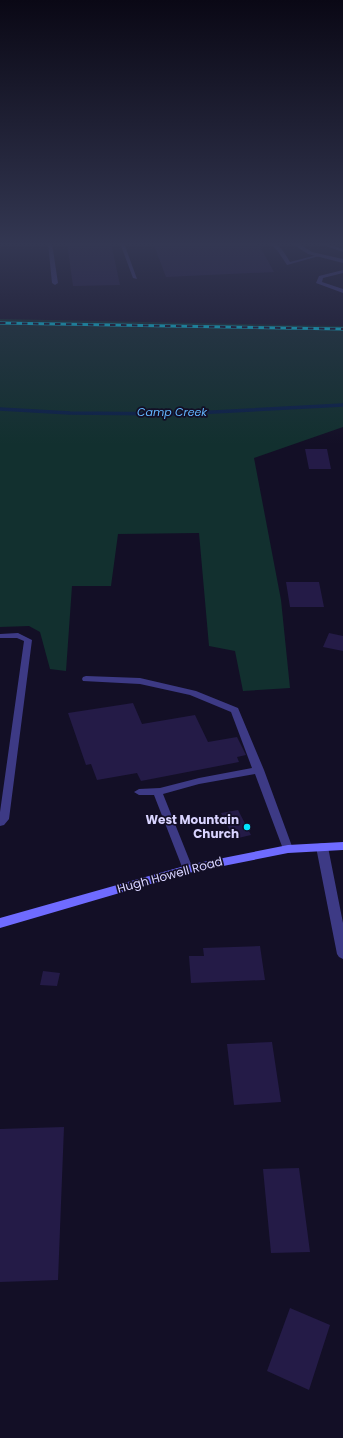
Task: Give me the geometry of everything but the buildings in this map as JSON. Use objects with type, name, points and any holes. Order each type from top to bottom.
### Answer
[{"type":"main road","name":"Hugh Howell Road","points":[[0,923],[188,869],[288,850],[343,846]]},
{"type":"street","points":[[322,847],[343,954]]},
{"type":"lane","points":[[0,636],[18,636],[28,640],[1,820]]},
{"type":"lane","points":[[86,679],[140,681],[193,694],[235,710],[259,770],[288,850]]},
{"type":"lane","points":[[139,792],[158,792],[169,790],[189,783],[259,770]]},
{"type":"lane","points":[[158,792],[188,869]]},
{"type":"green space","points":[[0,319],[343,326],[343,427],[254,458],[281,600],[290,688],[243,691],[235,651],[209,646],[199,533],[118,534],[111,586],[72,586],[66,671],[50,669],[40,632],[29,626],[0,627]]},
{"type":"waterway","name":"Camp Creek","points":[[0,409],[70,413],[176,414],[343,405]]},
{"type":"railway","points":[[0,323],[343,329]]},
{"type":"place","name":"West Mountain Church","points":[[247,827]]}]
